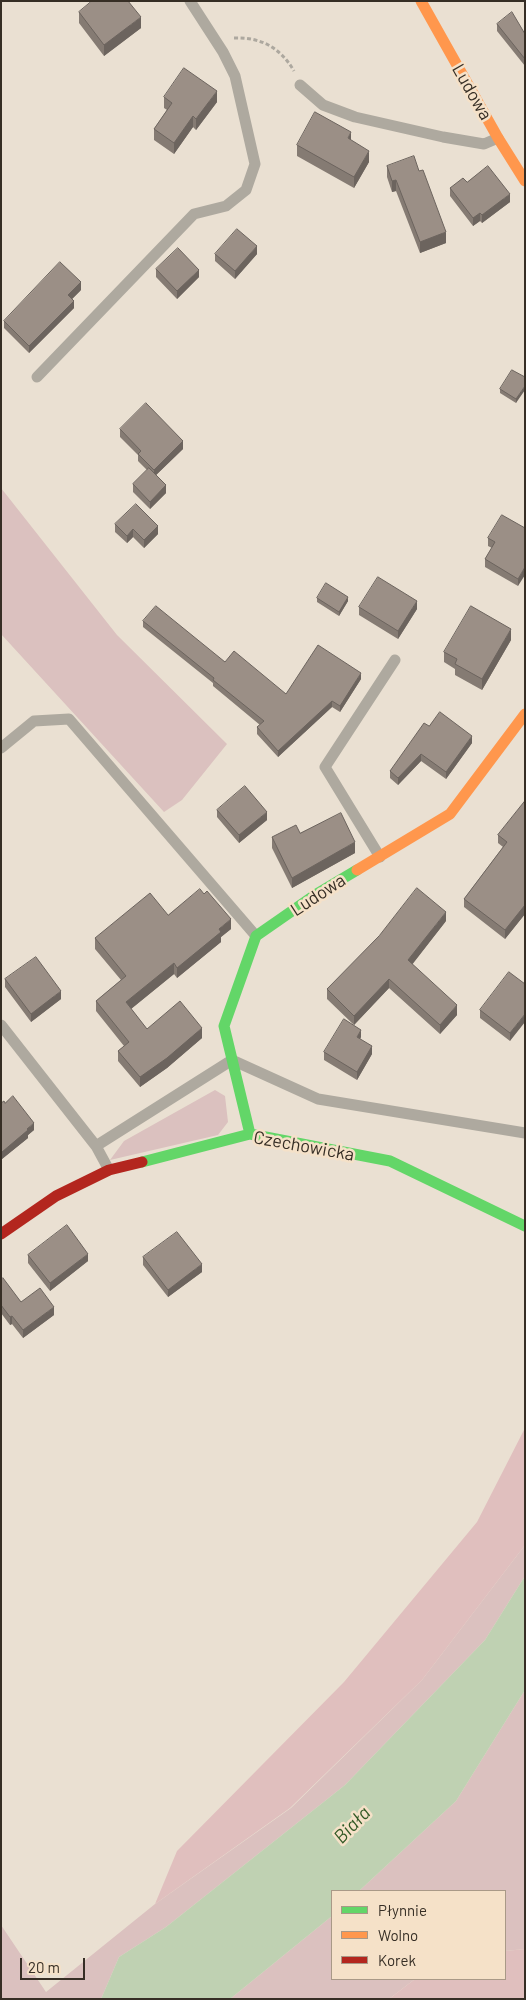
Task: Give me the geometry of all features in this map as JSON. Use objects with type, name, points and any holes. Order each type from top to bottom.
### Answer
[{"type":"street","name":"Ludowa","points":[[421,1],[498,138],[525,181]]},
{"type":"street","name":"Ludowa","points":[[256,936],[315,895],[450,814],[525,714]]},
{"type":"street","points":[[250,1134],[224,1026],[256,936]]},
{"type":"street","name":"Czechowicka","points":[[1,1234],[56,1196],[109,1170],[250,1134],[390,1161],[525,1226]]},
{"type":"lane","points":[[37,377],[194,214],[226,206],[246,190],[255,164],[234,76],[216,40],[190,1]]},
{"type":"lane","points":[[300,86],[323,105],[355,117],[443,137],[484,144],[498,138]]},
{"type":"lane","points":[[380,856],[325,767],[395,660]]},
{"type":"lane","points":[[1,748],[34,720],[68,719],[256,936]]},
{"type":"lane","points":[[1,1025],[96,1146],[109,1170]]},
{"type":"lane","points":[[96,1146],[232,1060],[318,1099],[525,1133]]},
{"type":"path","points":[[216,40],[252,38],[270,45],[281,53],[293,69],[300,86]]},
{"type":"shaded area","points":[[1,488],[117,635],[227,744],[182,800],[164,812],[1,634]]},
{"type":"shaded area","points":[[215,1090],[225,1096],[228,1122],[218,1135],[110,1160],[124,1141]]},
{"type":"shaded area","points":[[525,1428],[525,1545],[422,1680],[290,1808],[155,1904],[177,1851],[344,1682],[477,1522]]},
{"type":"shaded area","points":[[525,1545],[525,1576],[485,1640],[345,1785],[166,1927],[119,1957],[101,1999],[1,1999],[1,1925],[46,1992],[155,1904],[291,1808],[422,1680]]},
{"type":"shaded area","points":[[525,1690],[525,1949],[506,1951],[506,1890],[360,1890],[456,1801]]},
{"type":"shaded area","points":[[331,1917],[331,1980],[414,1980],[389,1999],[230,1999]]},
{"type":"shaded area","points":[[525,1949],[525,1999],[389,1999],[414,1980],[506,1980],[506,1951]]},
{"type":"water","name":"Biała","points":[[525,1576],[525,1690],[456,1801],[360,1890],[331,1890],[331,1917],[230,1999],[101,1999],[119,1957],[166,1927],[345,1785],[485,1640]]},
{"type":"building","points":[[92,1],[128,1],[141,17],[104,45],[79,12]]},
{"type":"building","points":[[512,12],[525,34],[525,59],[497,24]]},
{"type":"building","points":[[184,68],[217,91],[196,119],[193,116],[174,143],[154,129],[172,103],[164,97]]},
{"type":"building","points":[[315,112],[351,132],[348,138],[369,151],[354,177],[297,145]]},
{"type":"building","points":[[414,156],[419,171],[423,170],[446,232],[420,242],[396,180],[392,181],[387,166]]},
{"type":"building","points":[[488,166],[510,194],[482,215],[480,213],[473,218],[450,188],[463,178],[467,182]]},
{"type":"building","points":[[237,229],[257,246],[235,271],[215,254]]},
{"type":"building","points":[[178,248],[199,270],[177,291],[156,269]]},
{"type":"building","points":[[60,262],[81,282],[68,295],[74,301],[29,346],[4,321]]},
{"type":"building","points":[[512,370],[525,377],[525,386],[516,399],[500,389]]},
{"type":"building","points":[[146,403],[183,441],[154,470],[138,454],[141,451],[120,429]]},
{"type":"building","points":[[149,468],[166,485],[150,502],[133,484]]},
{"type":"building","points":[[136,504],[158,526],[144,540],[133,529],[127,536],[115,524]]},
{"type":"building","points":[[502,515],[525,528],[525,567],[518,579],[485,559],[495,542],[488,538]]},
{"type":"building","points":[[378,577],[417,601],[398,631],[359,607]]},
{"type":"building","points":[[326,583],[348,597],[339,612],[317,598]]},
{"type":"building","points":[[156,606],[225,662],[234,651],[286,694],[318,645],[361,673],[340,706],[332,701],[278,751],[257,727],[264,721],[143,621]]},
{"type":"building","points":[[471,606],[511,629],[482,679],[455,664],[457,659],[444,652]]},
{"type":"building","points":[[440,712],[472,736],[446,772],[421,754],[398,778],[390,771],[424,723],[429,726]]},
{"type":"building","points":[[245,786],[267,812],[239,835],[217,810]]},
{"type":"building","points":[[525,801],[525,905],[505,930],[464,899],[507,842],[498,835]]},
{"type":"building","points":[[341,813],[355,842],[292,878],[272,837],[296,825],[300,833]]},
{"type":"building","points":[[417,888],[446,912],[408,960],[457,1005],[440,1025],[389,979],[354,1016],[327,989],[379,936]]},
{"type":"building","points":[[200,889],[204,894],[207,891],[231,919],[219,929],[221,932],[177,968],[174,963],[126,1002],[147,1029],[180,1001],[202,1028],[167,1058],[140,1077],[118,1051],[129,1042],[96,1001],[126,976],[95,938],[150,893],[168,915]]},
{"type":"building","points":[[36,957],[61,991],[31,1014],[5,979]]},
{"type":"building","points":[[509,972],[525,984],[525,1014],[510,1033],[480,1010]]},
{"type":"building","points":[[344,1019],[361,1030],[357,1037],[372,1046],[357,1072],[324,1052]]},
{"type":"building","points":[[13,1096],[34,1123],[2,1152],[1,1103],[4,1101],[5,1103]]},
{"type":"building","points":[[67,1225],[88,1254],[50,1283],[28,1255]]},
{"type":"building","points":[[177,1232],[202,1264],[168,1290],[143,1257]]},
{"type":"building","points":[[3,1278],[21,1302],[40,1288],[54,1307],[23,1330],[1,1305],[1,1280]]},
{"type":"traffic: fast","points":[[250,1134],[224,1026],[256,936],[315,895],[357,870]]},
{"type":"traffic: fast","points":[[142,1162],[250,1134],[390,1161],[525,1226]]},
{"type":"traffic: slow","points":[[421,1],[498,138],[525,181]]},
{"type":"traffic: slow","points":[[357,870],[450,814],[525,714]]},
{"type":"traffic: jam","points":[[1,1234],[56,1196],[109,1170],[142,1162]]}]
